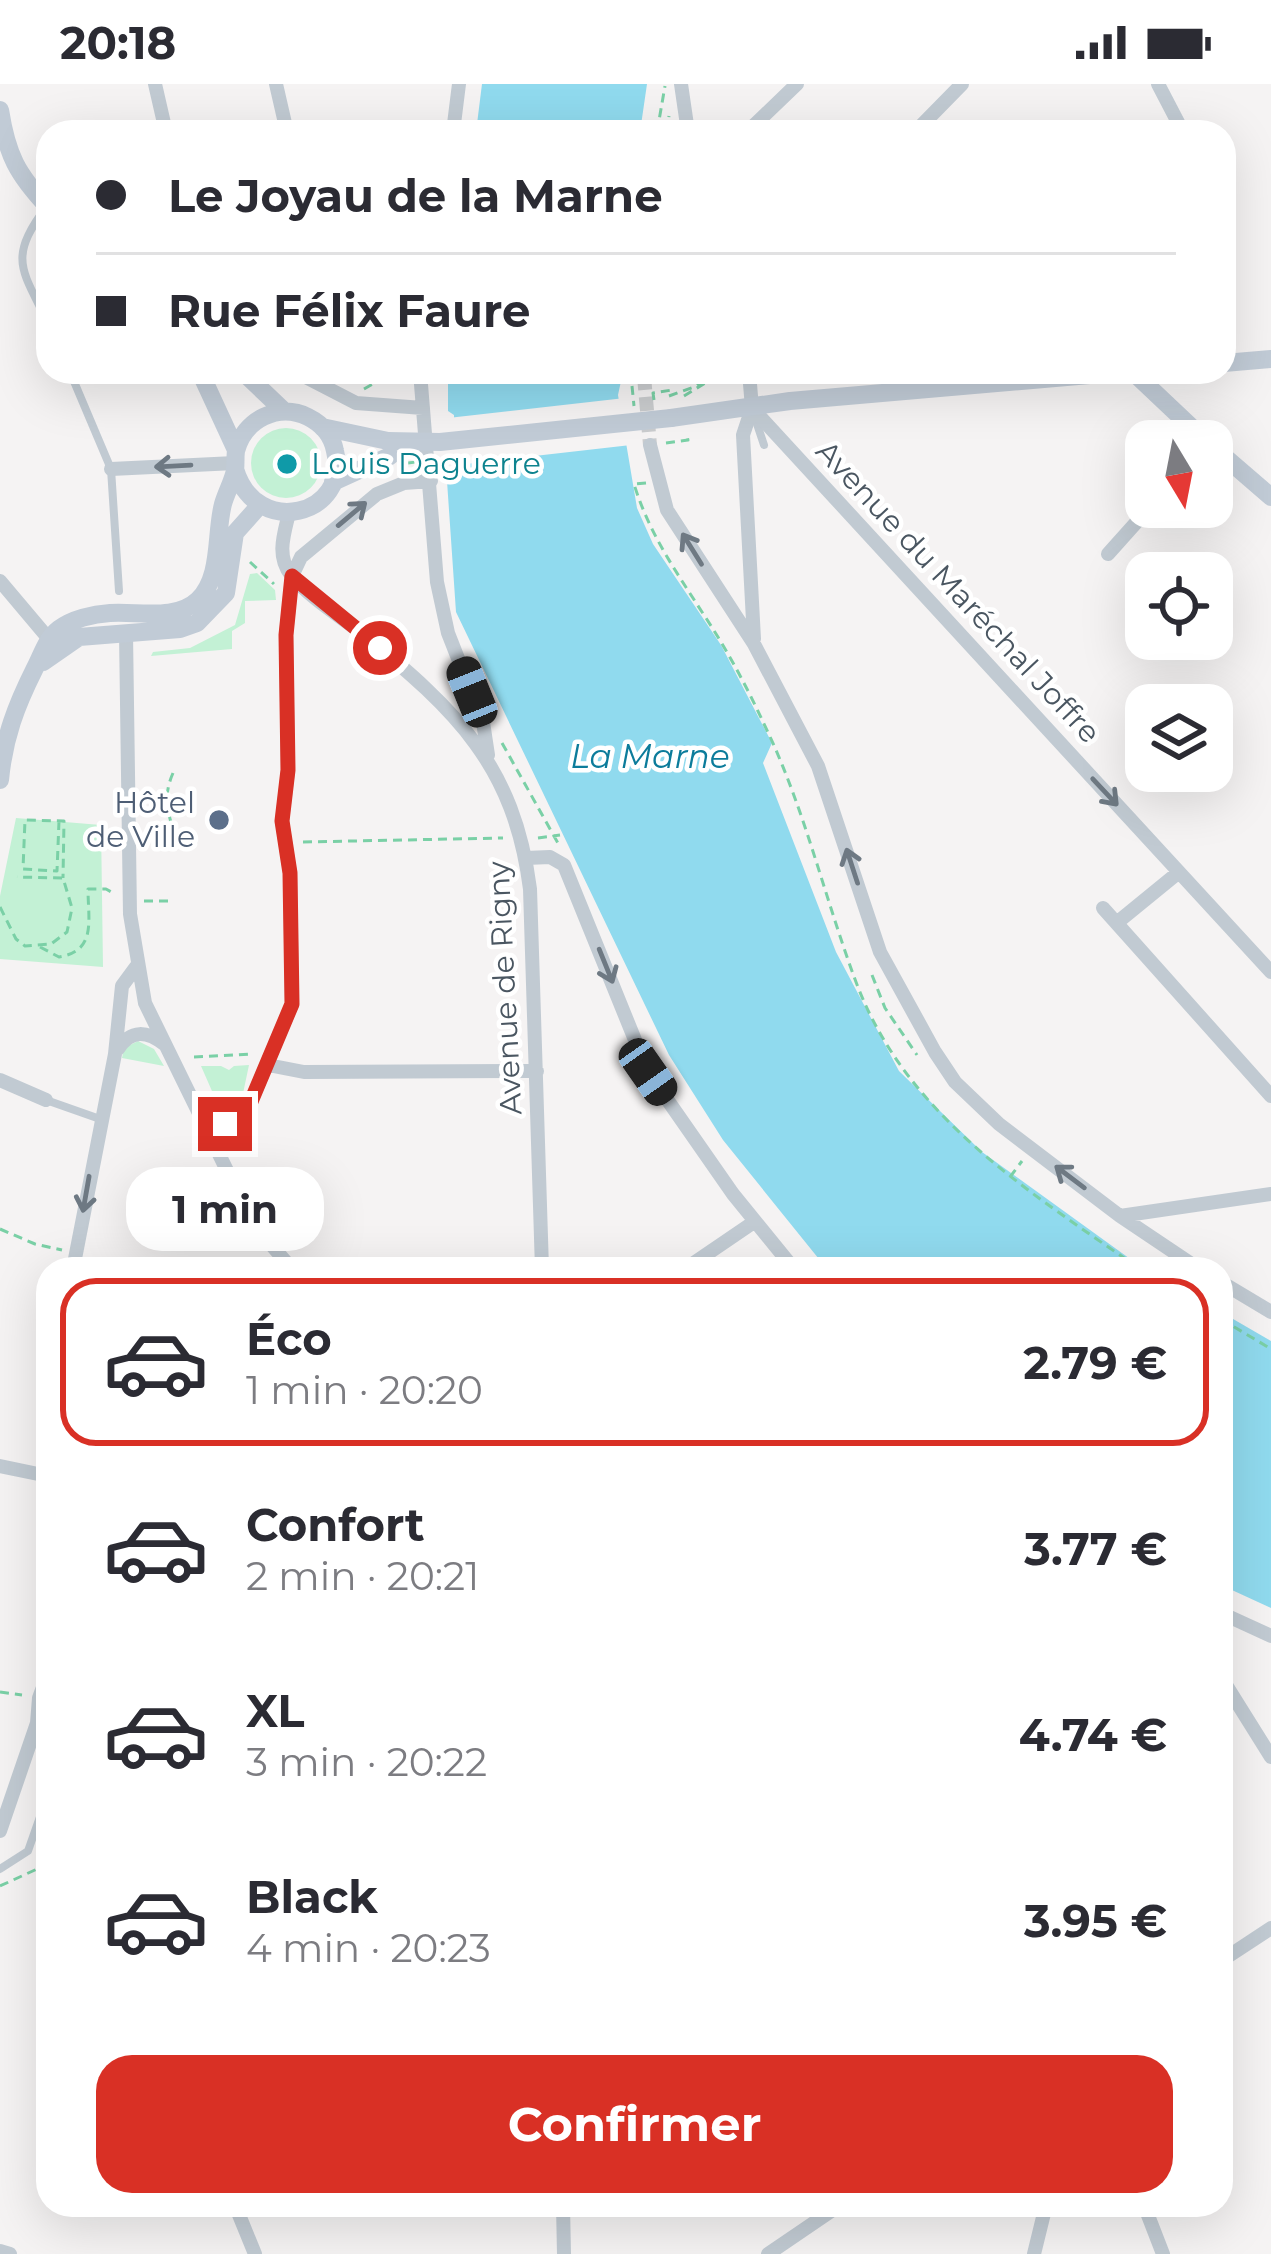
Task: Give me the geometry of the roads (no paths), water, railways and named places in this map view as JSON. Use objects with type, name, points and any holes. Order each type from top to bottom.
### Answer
[{"type":"main road","points":[[0,110],[6,148],[21,178],[36,194]]},
{"type":"main road","points":[[1236,362],[1271,359]]},
{"type":"main road","points":[[207,384],[236,461],[239,484],[259,506],[289,513],[315,504],[333,482],[389,448]]},
{"type":"main road","points":[[214,384],[214,397]]},
{"type":"main road","points":[[256,384],[284,411]]},
{"type":"main road","points":[[0,780],[3,742],[15,706],[35,669],[74,620],[187,608],[206,590],[212,579],[222,505],[236,461],[249,427],[271,414],[298,413],[322,427],[389,448],[670,405],[752,408],[989,384]]},
{"type":"main road","points":[[1143,384],[1183,420]]},
{"type":"main road","points":[[322,427],[335,447],[333,482]]},
{"type":"main road","points":[[1233,464],[1271,496]]},
{"type":"main road","points":[[53,644],[79,637],[180,629],[209,614],[230,582],[235,533],[259,506]]},
{"type":"main road","points":[[126,633],[141,613]]},
{"type":"street","points":[[154,84],[163,120]]},
{"type":"street","points":[[276,84],[284,120]]},
{"type":"street","points":[[454,120],[459,84]]},
{"type":"street","points":[[681,84],[686,120]]},
{"type":"street","points":[[760,120],[797,84]]},
{"type":"street","points":[[928,120],[962,84]]},
{"type":"street","points":[[1158,84],[1177,120]]},
{"type":"street","points":[[319,384],[356,403],[423,408]]},
{"type":"street","points":[[420,384],[437,582],[489,760]]},
{"type":"street","points":[[749,384],[752,408],[743,435],[754,644]]},
{"type":"street","name":"Avenue du Maréchal Joffre","points":[[752,408],[1271,972]]},
{"type":"street","points":[[657,444],[667,510],[754,644],[818,766],[880,952],[934,1052],[975,1104],[1181,1257]]},
{"type":"street","points":[[111,470],[236,461]]},
{"type":"street","points":[[209,1132],[247,1111],[292,1004],[290,873],[283,842],[292,576],[301,557],[365,502],[392,487],[431,481]]},
{"type":"street","points":[[289,513],[281,551],[292,576]]},
{"type":"street","points":[[1108,554],[1131,528]]},
{"type":"street","name":"Avenue de Rigny","points":[[292,576],[452,713],[489,760],[513,808],[526,858],[542,1257]]},
{"type":"street","points":[[0,581],[53,644]]},
{"type":"street","points":[[126,633],[130,914],[136,967],[145,1003],[209,1132],[262,1234],[282,1257]]},
{"type":"street","points":[[526,858],[559,860],[648,1072],[784,1257]]},
{"type":"street","points":[[1119,921],[1179,872]]},
{"type":"street","points":[[1103,908],[1271,1096]]},
{"type":"street","points":[[75,1257],[115,1054],[122,986],[136,967]]},
{"type":"street","points":[[115,1054],[124,1039],[137,1033],[152,1035],[168,1047]]},
{"type":"street","points":[[270,1060],[304,1072],[537,1071]]},
{"type":"street","points":[[0,1080],[46,1100]]},
{"type":"street","points":[[1120,1216],[1271,1195]]},
{"type":"street","points":[[703,1257],[754,1222]]},
{"type":"street","points":[[1233,1289],[1271,1312]]},
{"type":"street","points":[[0,1466],[36,1474]]},
{"type":"street","points":[[1233,1619],[1271,1636]]},
{"type":"street","points":[[1233,1696],[1271,1757]]},
{"type":"street","points":[[0,1831],[36,1742]]},
{"type":"street","points":[[1233,1952],[1271,1928]]},
{"type":"street","points":[[240,2217],[255,2254]]},
{"type":"street","points":[[562,2217],[564,2254]]},
{"type":"street","points":[[768,2254],[822,2217]]},
{"type":"street","points":[[1034,2254],[1043,2217]]},
{"type":"street","points":[[1149,2217],[1163,2254]]},
{"type":"street","points":[[0,2251],[10,2254]]},
{"type":"lane","points":[[36,224],[22,245],[22,269],[36,298]]},
{"type":"lane","points":[[75,384],[111,470],[119,591]]},
{"type":"lane","points":[[752,408],[764,446]]},
{"type":"lane","points":[[46,1100],[100,1119]]},
{"type":"lane","points":[[0,1869],[28,1851],[36,1828]]},
{"type":"water","points":[[482,84],[647,84],[642,120],[478,120]]},
{"type":"water","name":"La Marne","points":[[448,384],[620,384],[618,395],[637,508],[653,544],[721,645],[772,743],[763,763],[836,952],[899,1071],[982,1152],[1127,1257],[817,1257],[723,1140],[669,1055],[456,612],[447,481],[454,474],[454,415],[448,411]]},
{"type":"water","points":[[1233,1319],[1271,1341],[1271,1608],[1233,1591]]},
{"type":"tunnel","points":[[645,384],[650,445]]},
{"type":"place","name":"Louis Daguerre","points":[[287,464]]},
{"type":"place","name":"Hôtel de Ville","points":[[219,820]]}]
